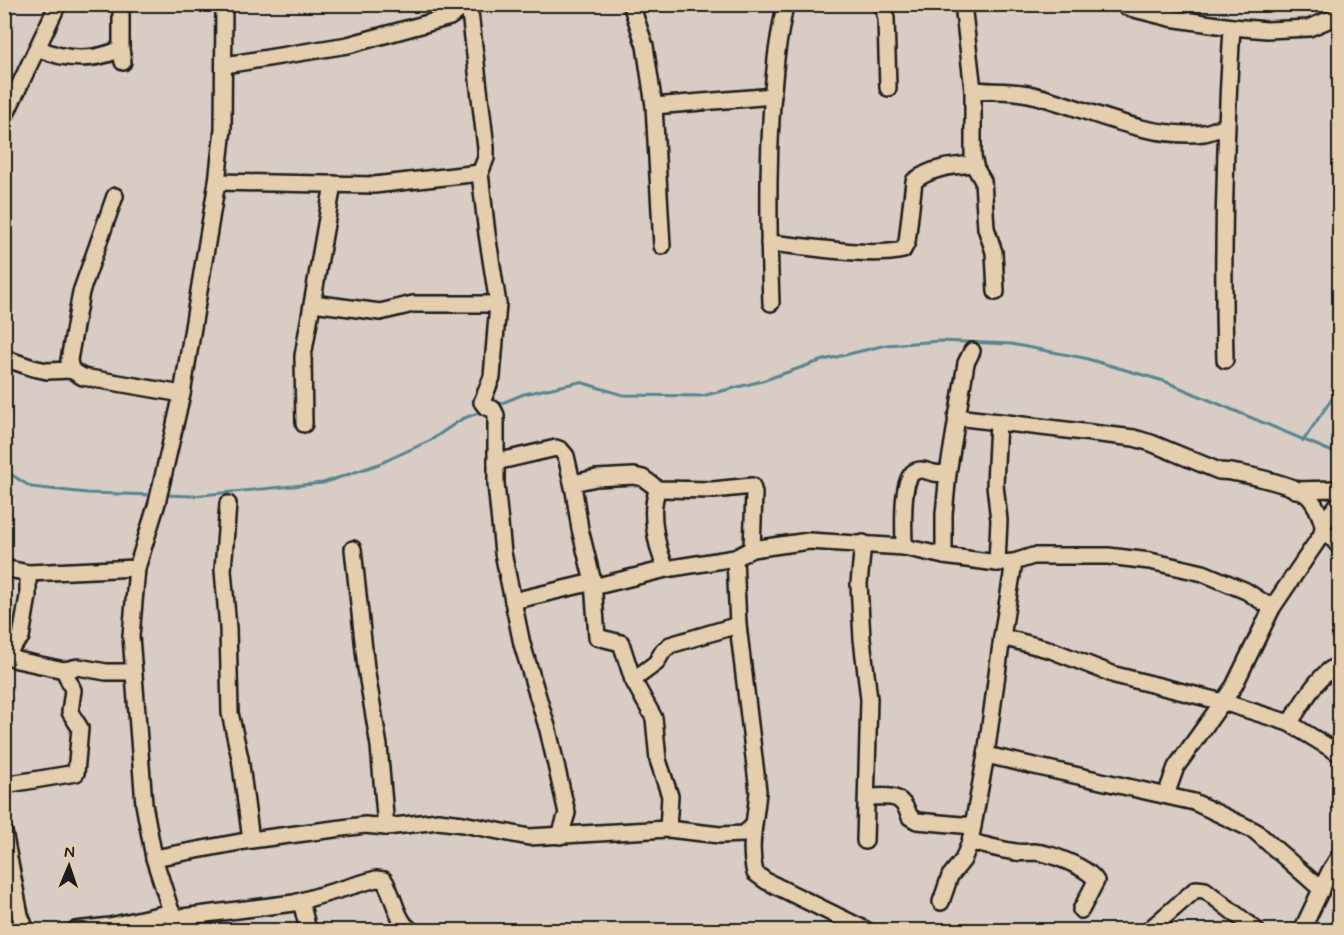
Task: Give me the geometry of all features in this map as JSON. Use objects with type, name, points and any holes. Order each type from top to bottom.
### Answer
[{"type":"street","points":[[4,118],[58,4]]},
{"type":"street","points":[[38,48],[55,56],[90,58],[122,55],[121,4]]},
{"type":"street","points":[[174,920],[154,858],[144,804],[131,636],[137,568],[157,503],[182,394],[217,182],[223,129],[224,4]]},
{"type":"street","points":[[225,65],[348,45],[450,17],[468,4],[486,148],[486,158],[480,173],[498,304],[492,377],[482,402],[486,407],[493,409],[496,415],[496,484],[503,553],[522,644],[548,730],[567,813],[560,836]]},
{"type":"street","points":[[631,4],[645,46],[654,106],[662,246]]},
{"type":"street","points":[[771,303],[769,243],[773,96],[776,57],[785,4]]},
{"type":"street","points":[[884,4],[888,88]]},
{"type":"street","points":[[963,4],[973,90],[974,164],[983,181],[986,228],[994,252],[996,292]]},
{"type":"street","points":[[1126,4],[1126,8],[1170,18],[1267,30],[1309,28],[1340,15]]},
{"type":"street","points":[[1225,360],[1223,273],[1226,126],[1232,27]]},
{"type":"street","points":[[973,90],[1029,94],[1061,102],[1106,120],[1172,133],[1205,133],[1226,126]]},
{"type":"street","points":[[654,106],[773,96]]},
{"type":"street","points":[[769,243],[846,250],[893,252],[903,250],[907,242],[914,181],[944,166],[974,164]]},
{"type":"street","points":[[217,182],[375,185],[480,173]]},
{"type":"street","points":[[304,424],[303,356],[333,184]]},
{"type":"street","points":[[71,370],[69,360],[81,292],[115,196]]},
{"type":"street","points":[[313,303],[380,312],[413,304],[498,304]]},
{"type":"street","points":[[944,556],[944,514],[948,473],[966,363],[972,351]]},
{"type":"street","points":[[4,358],[47,371],[71,370],[84,377],[182,394]]},
{"type":"street","points":[[956,417],[1134,438],[1219,471],[1239,474],[1295,490],[1307,495],[1318,510],[1322,529],[1340,547]]},
{"type":"street","points":[[997,562],[999,520],[995,485],[998,422]]},
{"type":"street","points":[[496,462],[556,448],[566,456],[593,585],[597,637],[621,643],[633,680],[654,718],[658,760],[670,796],[668,829]]},
{"type":"street","points":[[904,547],[906,484],[911,473],[927,470],[934,473],[948,473]]},
{"type":"street","points":[[573,483],[596,478],[634,476],[643,478],[658,489],[713,490],[752,486],[754,493],[753,549]]},
{"type":"street","points":[[658,489],[654,507],[658,550],[666,569]]},
{"type":"street","points":[[1295,490],[1335,489],[1340,493]]},
{"type":"street","points":[[1166,795],[1176,767],[1234,686],[1272,608],[1340,502]]},
{"type":"street","points":[[228,504],[223,570],[228,628],[230,713],[240,758],[251,840]]},
{"type":"street","points":[[513,601],[666,569],[735,558],[753,549],[809,541],[904,547],[944,556],[997,562],[1014,562],[1033,556],[1075,555],[1150,561],[1203,573],[1246,591],[1272,608]]},
{"type":"street","points":[[864,543],[860,584],[862,639],[869,699],[865,841]]},
{"type":"street","points":[[352,549],[366,668],[379,746],[386,827]]},
{"type":"street","points":[[735,558],[738,626],[758,791],[756,816],[752,827],[751,858],[755,873],[766,881],[866,930]]},
{"type":"street","points":[[940,902],[950,876],[963,860],[970,842],[986,755],[1014,562]]},
{"type":"street","points":[[4,568],[28,573],[137,568]]},
{"type":"street","points":[[28,573],[28,596],[21,636],[6,654],[17,660],[64,670],[78,667],[106,672],[132,672]]},
{"type":"street","points":[[633,680],[656,663],[670,645],[738,626]]},
{"type":"street","points":[[1002,637],[1051,650],[1115,675],[1223,702],[1289,723],[1340,754]]},
{"type":"street","points":[[1289,723],[1322,677],[1329,669],[1340,664]]},
{"type":"street","points":[[4,785],[76,773],[80,728],[70,712],[73,690],[64,670]]},
{"type":"street","points":[[986,755],[1194,802],[1255,831],[1322,890]]},
{"type":"street","points":[[867,797],[891,797],[900,800],[906,804],[910,817],[917,821],[972,826]]},
{"type":"street","points":[[154,858],[251,840],[365,825],[386,827],[438,821],[529,837],[668,829],[720,835],[744,834],[752,827]]},
{"type":"street","points":[[4,832],[20,915],[26,930]]},
{"type":"street","points":[[970,842],[1018,853],[1036,852],[1086,870],[1096,881],[1081,910]]},
{"type":"street","points":[[1302,930],[1340,855]]},
{"type":"street","points":[[75,930],[239,912],[301,901],[376,879],[384,880],[404,926],[411,930]]},
{"type":"street","points":[[1149,930],[1196,889],[1205,890],[1256,930]]},
{"type":"street","points":[[301,901],[308,930]]},
{"type":"waterway","points":[[497,405],[524,394],[580,382],[623,395],[702,396],[762,381],[820,361],[886,345],[940,341],[1011,344],[1084,358],[1164,381],[1340,455]]},
{"type":"waterway","points":[[1303,441],[1340,387]]},
{"type":"waterway","points":[[165,495],[192,496],[323,483],[379,464],[431,440],[462,419],[483,411]]},
{"type":"waterway","points":[[4,470],[31,487],[87,493],[155,495]]}]
